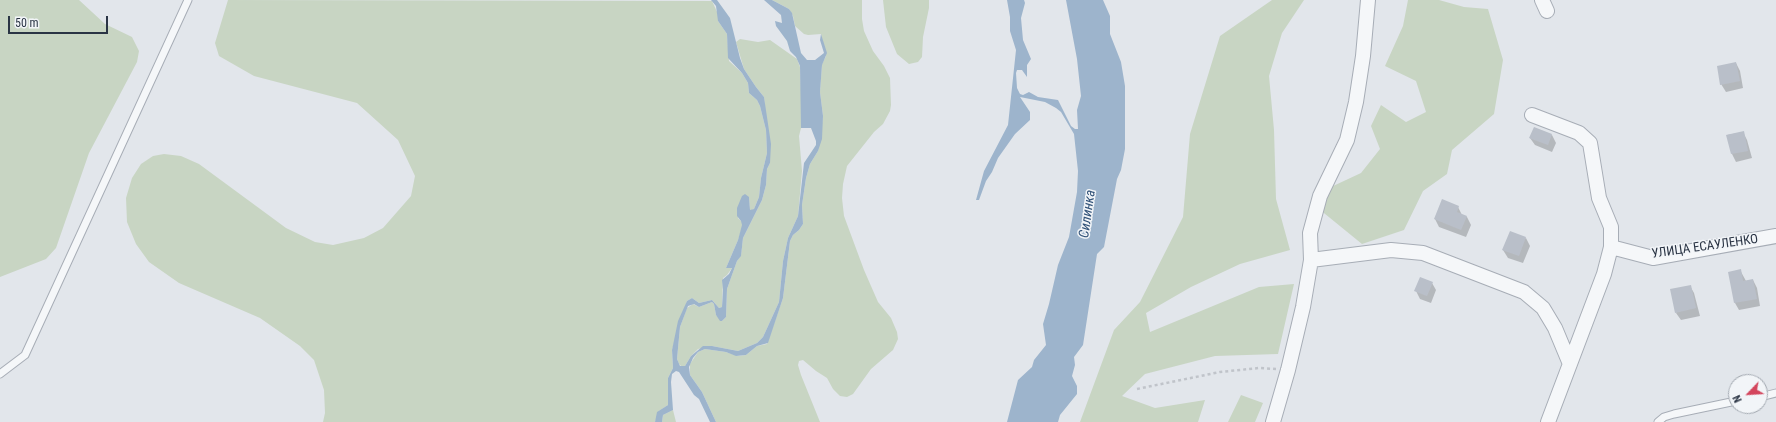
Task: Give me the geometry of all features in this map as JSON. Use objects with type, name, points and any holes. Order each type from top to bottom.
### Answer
[{"type":"street","points":[[1273,422],[1288,370],[1303,307],[1311,260],[1310,233],[1320,196],[1347,140],[1356,102],[1363,56],[1368,0]]},
{"type":"street","points":[[1532,115],[1579,133],[1590,143],[1599,198],[1610,227],[1612,247],[1604,274],[1548,422]]},
{"type":"street","name":"УЛИЦА ЕСАУЛЕНКО","points":[[1612,247],[1653,258],[1776,236]]},
{"type":"street","points":[[1311,260],[1391,250],[1423,253],[1524,292],[1543,308],[1555,328],[1570,364]]},
{"type":"lane","points":[[0,374],[25,356],[188,0]]},
{"type":"lane","points":[[1658,422],[1664,417],[1674,414],[1728,403]]},
{"type":"path","points":[[1137,389],[1236,370],[1259,368],[1288,370]]},
{"type":"green space","points":[[0,0],[79,0],[105,24],[132,37],[139,51],[137,62],[89,153],[56,248],[46,259],[0,277]]},
{"type":"green space","points":[[228,0],[712,1],[718,14],[718,21],[727,34],[729,61],[742,73],[748,83],[749,93],[757,100],[760,106],[766,130],[767,153],[761,178],[759,197],[754,209],[750,211],[749,197],[738,218],[742,222],[742,228],[726,268],[732,268],[723,278],[722,307],[719,308],[712,300],[699,303],[692,298],[687,301],[672,350],[673,368],[668,378],[668,405],[659,411],[655,422],[323,422],[325,413],[324,390],[314,360],[300,346],[260,318],[179,283],[149,262],[136,244],[127,222],[126,198],[132,178],[141,164],[153,156],[164,154],[181,156],[199,164],[286,228],[315,242],[333,245],[364,238],[383,228],[411,196],[415,176],[398,140],[357,103],[254,76],[219,56],[215,43]]},
{"type":"green space","points":[[772,0],[862,0],[862,19],[864,31],[873,51],[884,66],[890,78],[891,105],[890,111],[883,124],[874,132],[847,166],[842,198],[844,216],[864,270],[878,302],[891,318],[897,332],[898,339],[893,350],[871,369],[853,394],[847,397],[840,396],[833,389],[827,378],[803,360],[799,361],[798,365],[801,375],[820,422],[716,422],[702,392],[690,375],[690,364],[698,352],[705,349],[726,352],[738,356],[746,355],[757,346],[767,344],[783,298],[790,241],[793,235],[803,224],[802,205],[806,178],[810,164],[818,151],[823,116],[820,92],[822,64],[826,56],[821,34],[804,34],[795,26],[793,16],[789,9]]},
{"type":"green space","points":[[883,0],[929,0],[929,8],[923,37],[922,57],[918,62],[909,64],[897,54],[886,27]]},
{"type":"green space","points":[[1272,0],[1304,0],[1282,33],[1269,76],[1274,130],[1276,199],[1290,250],[1240,264],[1191,287],[1146,313],[1150,332],[1259,287],[1294,284],[1278,354],[1215,356],[1145,374],[1122,396],[1155,408],[1205,400],[1198,422],[1080,422],[1114,330],[1140,302],[1183,217],[1190,134],[1220,36]]},
{"type":"green space","points":[[1408,0],[1439,0],[1464,7],[1488,9],[1503,60],[1494,114],[1452,150],[1447,174],[1423,191],[1404,230],[1362,244],[1319,209],[1331,187],[1361,173],[1380,149],[1371,126],[1381,105],[1406,122],[1426,112],[1416,81],[1385,66],[1403,26]]},
{"type":"green space","points":[[740,39],[758,42],[770,40],[797,59],[800,67],[802,112],[799,136],[802,171],[798,216],[788,238],[783,261],[779,302],[763,337],[757,343],[738,351],[712,346],[698,349],[691,356],[685,366],[682,367],[677,359],[680,327],[687,308],[693,304],[699,307],[712,302],[714,304],[716,315],[722,321],[726,317],[727,289],[737,261],[741,255],[743,238],[762,200],[766,185],[767,169],[770,163],[764,97],[744,69],[736,42]]},
{"type":"green space","points":[[1241,395],[1263,403],[1255,422],[1228,422]]},
{"type":"green space","points":[[673,410],[676,422],[662,422],[663,415]]},
{"type":"water","points":[[711,0],[717,0],[730,18],[744,69],[764,97],[771,144],[770,163],[767,169],[766,185],[762,200],[743,238],[741,256],[737,261],[727,289],[726,317],[720,321],[716,315],[714,304],[712,302],[699,307],[694,304],[688,306],[680,327],[677,359],[680,366],[685,366],[691,356],[703,346],[712,346],[738,351],[757,343],[763,337],[779,302],[783,261],[788,238],[798,216],[804,163],[816,145],[811,128],[801,128],[800,66],[796,57],[790,51],[787,41],[776,26],[775,21],[782,23],[781,15],[764,0],[772,0],[789,9],[792,13],[801,53],[807,60],[815,60],[824,53],[820,40],[821,34],[827,53],[822,65],[820,92],[823,116],[822,139],[818,151],[810,164],[806,178],[802,205],[803,224],[793,235],[790,241],[783,298],[768,343],[757,346],[746,355],[736,356],[726,352],[705,349],[698,352],[693,358],[689,367],[690,375],[702,392],[716,422],[710,422],[699,399],[694,395],[679,372],[676,371],[672,374],[671,382],[673,410],[663,415],[662,422],[655,422],[657,412],[668,405],[668,378],[673,368],[672,350],[678,321],[687,301],[692,298],[699,303],[712,300],[719,308],[722,307],[722,280],[729,274],[732,268],[726,268],[738,240],[742,225],[737,216],[737,208],[742,196],[745,194],[749,197],[750,210],[754,209],[759,197],[761,178],[767,153],[766,130],[760,106],[757,100],[749,93],[748,83],[742,73],[728,58],[727,34],[718,21],[716,6]]},
{"type":"water","name":"Силинка","points":[[1007,0],[1024,0],[1025,3],[1021,18],[1023,40],[1031,59],[1027,65],[1027,77],[1022,70],[1017,70],[1016,73],[1017,88],[1020,94],[1023,95],[1029,92],[1038,97],[1058,100],[1071,126],[1078,129],[1077,110],[1081,96],[1077,59],[1066,0],[1103,0],[1110,16],[1110,34],[1121,62],[1125,86],[1125,149],[1121,170],[1117,179],[1104,247],[1097,254],[1083,345],[1074,357],[1075,365],[1072,376],[1077,386],[1077,394],[1060,415],[1058,422],[1007,422],[1018,380],[1032,367],[1034,360],[1046,345],[1043,324],[1058,265],[1069,237],[1077,192],[1078,171],[1074,134],[1061,112],[1045,102],[1020,97],[1030,112],[1030,120],[1015,134],[998,158],[986,181],[979,200],[976,200],[984,171],[1008,125],[1016,50],[1010,31],[1010,17]]},
{"type":"building","points":[[1736,62],[1740,81],[1720,85],[1717,66]]},
{"type":"building","points":[[1534,127],[1552,134],[1548,145],[1529,138]]},
{"type":"building","points":[[1744,131],[1748,151],[1731,154],[1726,135]]},
{"type":"building","points":[[1442,199],[1459,206],[1457,212],[1467,216],[1461,230],[1434,219]]},
{"type":"building","points":[[1510,231],[1526,237],[1519,256],[1502,250]]},
{"type":"building","points":[[1741,269],[1743,281],[1753,279],[1757,299],[1734,303],[1728,272]]},
{"type":"building","points":[[1420,277],[1433,282],[1427,296],[1414,291]]},
{"type":"building","points":[[1691,285],[1696,308],[1675,313],[1670,289]]}]
